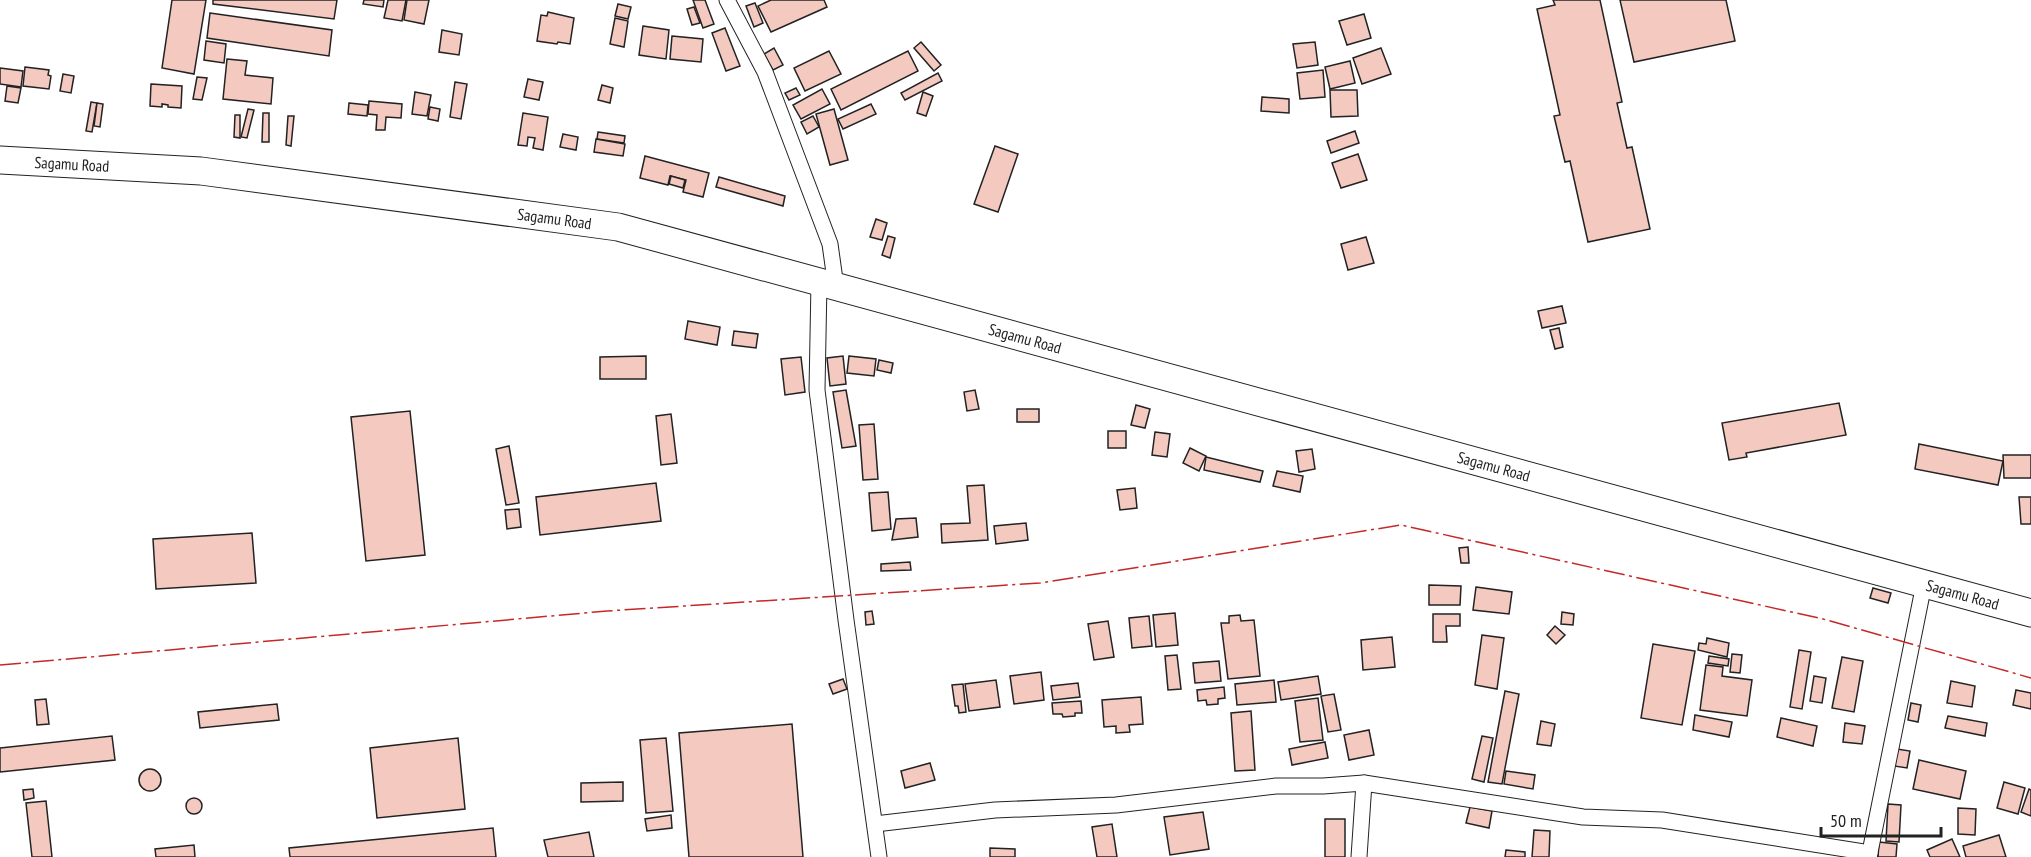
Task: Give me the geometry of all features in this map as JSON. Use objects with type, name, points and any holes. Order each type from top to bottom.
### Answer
[{"type":"highway","name":"Sagamu Road","points":[[0,160],[201,171],[618,227],[2031,613]]},
{"type":"street","points":[[727,0],[765,72],[830,244],[818,390],[846,620],[879,857]]},
{"type":"street","points":[[875,824],[995,810],[1116,805],[1276,786],[1364,783],[1583,817],[1662,820],[1869,855],[1924,584]]},
{"type":"street","points":[[1359,857],[1364,783]]},
{"type":"building","points":[[172,0],[206,0],[194,74],[162,68]]},
{"type":"building","points":[[213,0],[337,0],[334,19],[213,4]]},
{"type":"building","points":[[364,0],[384,0],[383,7],[363,4]]},
{"type":"building","points":[[388,0],[406,0],[402,21],[384,18]]},
{"type":"building","points":[[407,0],[429,0],[424,24],[404,20]]},
{"type":"building","points":[[693,0],[705,0],[714,24],[703,28]]},
{"type":"building","points":[[771,0],[824,0],[827,7],[771,32],[758,6]]},
{"type":"building","points":[[1553,0],[1600,0],[1622,102],[1617,103],[1627,148],[1632,147],[1650,229],[1588,242],[1570,161],[1565,162],[1554,116],[1560,115],[1537,9],[1555,5]]},
{"type":"building","points":[[1620,0],[1726,0],[1735,41],[1634,62]]},
{"type":"building","points":[[755,3],[763,23],[754,27],[746,6]]},
{"type":"building","points":[[618,4],[631,7],[628,19],[615,16]]},
{"type":"building","points":[[694,7],[700,23],[692,25],[687,9]]},
{"type":"building","points":[[548,12],[574,18],[570,44],[537,41],[541,15],[547,16]]},
{"type":"building","points":[[210,13],[332,30],[329,56],[207,38]]},
{"type":"building","points":[[1364,14],[1371,38],[1347,45],[1339,21]]},
{"type":"building","points":[[615,18],[628,21],[624,47],[610,44]]},
{"type":"building","points":[[643,26],[669,30],[666,59],[639,55]]},
{"type":"building","points":[[725,28],[740,66],[726,71],[712,33]]},
{"type":"building","points":[[442,30],[462,34],[459,55],[439,52]]},
{"type":"building","points":[[672,36],[703,39],[701,62],[670,59]]},
{"type":"building","points":[[206,41],[226,44],[224,63],[204,60]]},
{"type":"building","points":[[921,42],[941,65],[934,71],[914,48]]},
{"type":"building","points":[[1315,42],[1318,65],[1297,68],[1293,44]]},
{"type":"building","points":[[774,48],[783,65],[773,70],[764,54]]},
{"type":"building","points":[[1381,48],[1391,74],[1362,84],[1353,58]]},
{"type":"building","points":[[829,51],[841,74],[805,91],[794,68]]},
{"type":"building","points":[[908,51],[918,71],[841,110],[831,89]]},
{"type":"building","points":[[227,59],[247,61],[245,75],[273,78],[271,104],[223,99]]},
{"type":"building","points":[[1350,61],[1355,83],[1330,89],[1325,67]]},
{"type":"building","points":[[25,67],[49,70],[48,75],[51,76],[49,89],[23,86]]},
{"type":"building","points":[[0,68],[23,71],[21,87],[0,84]]},
{"type":"building","points":[[1323,70],[1325,97],[1300,99],[1297,73]]},
{"type":"building","points":[[938,73],[942,81],[905,100],[901,93]]},
{"type":"building","points":[[63,74],[74,76],[71,93],[60,91]]},
{"type":"building","points":[[197,77],[207,78],[202,100],[193,99]]},
{"type":"building","points":[[528,79],[543,82],[539,100],[524,97]]},
{"type":"building","points":[[455,82],[467,84],[461,119],[450,117]]},
{"type":"building","points":[[151,84],[182,86],[181,108],[162,104],[162,107],[150,106]]},
{"type":"building","points":[[602,85],[613,88],[610,103],[598,100]]},
{"type":"building","points":[[7,86],[21,88],[18,103],[5,101]]},
{"type":"building","points":[[796,88],[800,95],[789,100],[785,93]]},
{"type":"building","points":[[822,89],[830,104],[801,119],[793,105]]},
{"type":"building","points":[[1330,90],[1357,90],[1358,116],[1331,117]]},
{"type":"building","points":[[415,92],[431,95],[427,116],[412,114]]},
{"type":"building","points":[[923,92],[933,96],[926,116],[917,113]]},
{"type":"building","points":[[1262,97],[1289,99],[1289,113],[1261,111]]},
{"type":"building","points":[[369,101],[402,104],[401,118],[386,117],[385,130],[376,130],[377,115],[368,114]]},
{"type":"building","points":[[91,102],[97,103],[92,132],[86,131]]},
{"type":"building","points":[[97,103],[103,104],[100,127],[94,126]]},
{"type":"building","points":[[349,103],[368,105],[367,116],[348,114]]},
{"type":"building","points":[[871,104],[876,114],[843,129],[838,119]]},
{"type":"building","points":[[430,107],[440,109],[438,121],[428,119]]},
{"type":"building","points":[[248,109],[254,110],[247,138],[241,137]]},
{"type":"building","points":[[834,109],[848,160],[830,165],[816,114]]},
{"type":"building","points":[[263,113],[269,113],[269,142],[262,142]]},
{"type":"building","points":[[523,113],[548,117],[543,150],[533,148],[535,138],[528,137],[527,146],[518,145]]},
{"type":"building","points":[[235,115],[240,115],[240,138],[234,137]]},
{"type":"building","points":[[288,116],[294,116],[291,146],[286,145]]},
{"type":"building","points":[[813,116],[819,127],[807,134],[801,122]]},
{"type":"building","points":[[1355,131],[1359,143],[1331,153],[1327,141]]},
{"type":"building","points":[[598,132],[625,136],[624,143],[597,139]]},
{"type":"building","points":[[563,134],[578,137],[576,150],[560,147]]},
{"type":"building","points":[[596,139],[625,144],[623,156],[594,152]]},
{"type":"building","points":[[995,146],[1018,154],[998,212],[974,204]]},
{"type":"building","points":[[1358,154],[1367,180],[1341,188],[1332,163]]},
{"type":"building","points":[[645,156],[709,173],[703,197],[683,192],[686,180],[670,176],[668,185],[640,178]]},
{"type":"building","points":[[671,176],[685,180],[683,188],[669,184]]},
{"type":"building","points":[[719,177],[785,196],[783,206],[716,187]]},
{"type":"building","points":[[876,219],[887,223],[882,240],[870,237]]},
{"type":"building","points":[[888,236],[895,238],[890,258],[882,255]]},
{"type":"building","points":[[1366,237],[1374,263],[1348,270],[1341,244]]},
{"type":"building","points":[[1562,306],[1566,323],[1542,328],[1538,311]]},
{"type":"building","points":[[688,321],[720,327],[717,345],[685,339]]},
{"type":"building","points":[[1559,328],[1563,347],[1555,349],[1550,330]]},
{"type":"building","points":[[734,331],[758,334],[756,348],[732,345]]},
{"type":"building","points":[[646,356],[646,379],[600,379],[600,357]]},
{"type":"building","points":[[843,356],[846,384],[830,386],[827,358]]},
{"type":"building","points":[[849,356],[876,359],[874,376],[847,373]]},
{"type":"building","points":[[801,357],[805,392],[785,395],[781,359]]},
{"type":"building","points":[[879,360],[893,363],[891,373],[877,370]]},
{"type":"building","points":[[846,390],[856,446],[842,448],[833,392]]},
{"type":"building","points":[[975,390],[979,409],[967,411],[964,392]]},
{"type":"building","points":[[1839,403],[1846,435],[1746,453],[1747,457],[1729,460],[1722,423]]},
{"type":"building","points":[[1136,405],[1150,409],[1145,428],[1131,425]]},
{"type":"building","points":[[1017,409],[1039,409],[1039,422],[1017,422]]},
{"type":"building","points":[[410,411],[425,555],[366,561],[351,417]]},
{"type":"building","points":[[671,414],[677,463],[661,465],[656,416]]},
{"type":"building","points":[[874,424],[878,479],[863,480],[859,425]]},
{"type":"building","points":[[1108,431],[1126,431],[1126,448],[1108,448]]},
{"type":"building","points":[[1155,432],[1170,434],[1167,457],[1152,455]]},
{"type":"building","points":[[1919,444],[2003,461],[1998,485],[1915,469]]},
{"type":"building","points":[[509,446],[519,503],[506,505],[496,449]]},
{"type":"building","points":[[1190,448],[1206,456],[1199,471],[1183,463]]},
{"type":"building","points":[[1312,449],[1315,469],[1299,472],[1296,451]]},
{"type":"building","points":[[2003,455],[2031,455],[2031,478],[2004,478]]},
{"type":"building","points":[[1206,457],[1263,471],[1260,482],[1204,470]]},
{"type":"building","points":[[1277,471],[1303,476],[1300,492],[1273,486]]},
{"type":"building","points":[[656,483],[661,521],[540,535],[536,497]]},
{"type":"building","points":[[984,485],[988,540],[942,543],[941,524],[970,523],[967,486]]},
{"type":"building","points":[[1135,488],[1137,508],[1120,510],[1117,490]]},
{"type":"building","points":[[888,492],[891,529],[872,531],[869,493]]},
{"type":"building","points":[[2019,497],[2031,497],[2031,524],[2021,524]]},
{"type":"building","points":[[519,509],[521,527],[507,529],[505,510]]},
{"type":"building","points":[[916,518],[918,537],[892,540],[896,519]]},
{"type":"building","points":[[1026,523],[1028,540],[996,544],[994,526]]},
{"type":"building","points":[[252,533],[256,583],[156,589],[153,539]]},
{"type":"building","points":[[1468,547],[1469,563],[1461,563],[1459,548]]},
{"type":"building","points":[[910,562],[911,570],[881,571],[881,564]]},
{"type":"building","points":[[1429,585],[1461,586],[1460,605],[1429,605]]},
{"type":"building","points":[[1476,587],[1512,592],[1509,614],[1473,610]]},
{"type":"building","points":[[1873,588],[1891,593],[1888,603],[1870,598]]},
{"type":"building","points":[[872,611],[874,624],[866,625],[865,612]]},
{"type":"building","points":[[1562,612],[1574,614],[1573,625],[1561,624]]},
{"type":"building","points":[[1175,613],[1178,645],[1156,647],[1153,615]]},
{"type":"building","points":[[1433,614],[1460,614],[1460,626],[1446,626],[1447,642],[1433,642]]},
{"type":"building","points":[[1240,615],[1241,621],[1254,620],[1260,676],[1228,679],[1221,623],[1229,623],[1229,616]]},
{"type":"building","points":[[1149,616],[1152,646],[1132,648],[1129,618]]},
{"type":"building","points":[[1108,621],[1114,657],[1094,660],[1088,624]]},
{"type":"building","points":[[1555,626],[1565,635],[1556,644],[1547,635]]},
{"type":"building","points":[[1482,635],[1504,638],[1497,689],[1475,685]]},
{"type":"building","points":[[1392,637],[1395,667],[1363,670],[1361,640]]},
{"type":"building","points":[[1707,638],[1729,643],[1727,657],[1698,650],[1699,643],[1706,644]]},
{"type":"building","points":[[1653,644],[1695,651],[1682,725],[1641,718]]},
{"type":"building","points":[[1799,650],[1811,652],[1802,709],[1790,707]]},
{"type":"building","points":[[1732,654],[1742,655],[1740,673],[1730,672]]},
{"type":"building","points":[[1177,655],[1181,689],[1168,690],[1165,656]]},
{"type":"building","points":[[1709,656],[1729,659],[1728,666],[1708,663]]},
{"type":"building","points":[[1842,657],[1863,661],[1854,712],[1832,708]]},
{"type":"building","points":[[1219,661],[1221,681],[1195,683],[1193,663]]},
{"type":"building","points":[[1706,665],[1723,667],[1722,676],[1752,680],[1747,716],[1700,710]]},
{"type":"building","points":[[1041,672],[1044,700],[1014,704],[1010,676]]},
{"type":"building","points":[[1318,676],[1321,694],[1281,700],[1278,682]]},
{"type":"building","points":[[1814,676],[1826,678],[1822,703],[1810,701]]},
{"type":"building","points":[[843,679],[847,689],[833,694],[829,684]]},
{"type":"building","points":[[996,680],[1000,707],[969,711],[965,684]]},
{"type":"building","points":[[1274,680],[1276,702],[1237,705],[1235,684]]},
{"type":"building","points":[[1951,681],[1975,686],[1972,707],[1947,703]]},
{"type":"building","points":[[1078,683],[1080,697],[1053,700],[1051,686]]},
{"type":"building","points":[[963,684],[966,712],[959,713],[958,706],[955,706],[952,685]]},
{"type":"building","points":[[1224,687],[1225,698],[1218,699],[1218,704],[1207,705],[1206,700],[1198,701],[1197,690]]},
{"type":"building","points":[[2016,690],[2031,693],[2031,709],[2013,705]]},
{"type":"building","points":[[1505,691],[1519,694],[1502,784],[1488,782]]},
{"type":"building","points":[[1334,694],[1341,730],[1328,732],[1321,696]]},
{"type":"building","points":[[1141,697],[1143,724],[1129,725],[1130,732],[1116,733],[1116,726],[1104,727],[1102,700]]},
{"type":"building","points":[[1318,698],[1323,740],[1300,742],[1295,701]]},
{"type":"building","points":[[46,699],[49,724],[37,725],[35,700]]},
{"type":"building","points":[[1081,701],[1082,713],[1063,717],[1062,714],[1053,714],[1052,703]]},
{"type":"building","points":[[1911,703],[1921,705],[1918,722],[1908,720]]},
{"type":"building","points":[[277,704],[279,720],[200,728],[198,712]]},
{"type":"building","points":[[1251,711],[1255,770],[1235,771],[1231,713]]},
{"type":"building","points":[[1695,715],[1732,722],[1729,737],[1693,730]]},
{"type":"building","points":[[1948,716],[1987,723],[1985,736],[1945,728]]},
{"type":"building","points":[[1781,718],[1817,726],[1813,746],[1777,737]]},
{"type":"building","points":[[1541,721],[1555,724],[1551,746],[1537,744]]},
{"type":"building","points":[[1845,723],[1865,726],[1862,744],[1843,742]]},
{"type":"building","points":[[792,724],[803,857],[689,857],[679,733]]},
{"type":"building","points":[[1369,730],[1374,755],[1349,760],[1344,735]]},
{"type":"building","points":[[112,736],[115,760],[0,772],[0,748]]},
{"type":"building","points":[[1482,736],[1493,738],[1484,782],[1472,779]]},
{"type":"building","points":[[458,738],[465,809],[377,818],[370,748]]},
{"type":"building","points":[[666,738],[673,811],[646,813],[640,740]]},
{"type":"building","points":[[1325,742],[1328,758],[1292,765],[1289,749]]},
{"type":"building","points":[[1897,749],[1910,751],[1907,768],[1894,766]]},
{"type":"building","points":[[1919,760],[1966,771],[1960,799],[1913,789]]},
{"type":"building","points":[[930,763],[935,780],[905,788],[901,771]]},
{"type":"building","points":[[146,769],[154,769],[161,776],[161,784],[154,791],[146,791],[139,784],[139,776]]},
{"type":"building","points":[[1506,771],[1535,775],[1533,789],[1504,784]]},
{"type":"building","points":[[623,782],[623,801],[581,802],[581,783]]},
{"type":"building","points":[[2004,782],[2025,788],[2018,814],[1997,808]]},
{"type":"building","points":[[33,789],[34,798],[24,800],[23,790]]},
{"type":"building","points":[[2029,789],[2031,790],[2031,816],[2021,812]]},
{"type":"building","points":[[191,798],[197,798],[202,806],[200,812],[191,814],[186,809],[186,803]]},
{"type":"building","points":[[46,801],[52,857],[32,857],[26,803]]},
{"type":"building","points":[[1888,804],[1901,805],[1899,842],[1886,841]]},
{"type":"building","points":[[1470,807],[1492,811],[1489,828],[1466,823]]},
{"type":"building","points":[[1958,808],[1976,809],[1975,835],[1958,834]]},
{"type":"building","points":[[1203,812],[1209,849],[1170,855],[1164,817]]},
{"type":"building","points":[[671,815],[672,828],[647,831],[645,819]]},
{"type":"building","points":[[1325,819],[1345,819],[1345,857],[1325,857]]},
{"type":"building","points":[[1112,824],[1117,857],[1097,857],[1092,827]]},
{"type":"building","points":[[493,828],[496,857],[290,857],[289,848]]},
{"type":"building","points":[[1534,830],[1550,831],[1549,857],[1532,857]]},
{"type":"building","points":[[589,832],[594,857],[548,857],[544,840]]},
{"type":"building","points":[[1999,835],[2006,857],[1966,857],[1963,846]]},
{"type":"building","points":[[1952,839],[1960,857],[1930,857],[1927,850]]},
{"type":"building","points":[[1879,842],[1897,844],[1896,857],[1878,857]]},
{"type":"building","points":[[194,845],[195,857],[156,857],[155,849]]},
{"type":"building","points":[[990,848],[1015,849],[1015,857],[990,857]]},
{"type":"building","points":[[1506,850],[1525,852],[1525,857],[1505,857]]},
{"type":"power","points":[[0,665],[607,611],[1040,583],[1401,525],[1823,619],[2031,678]]}]
